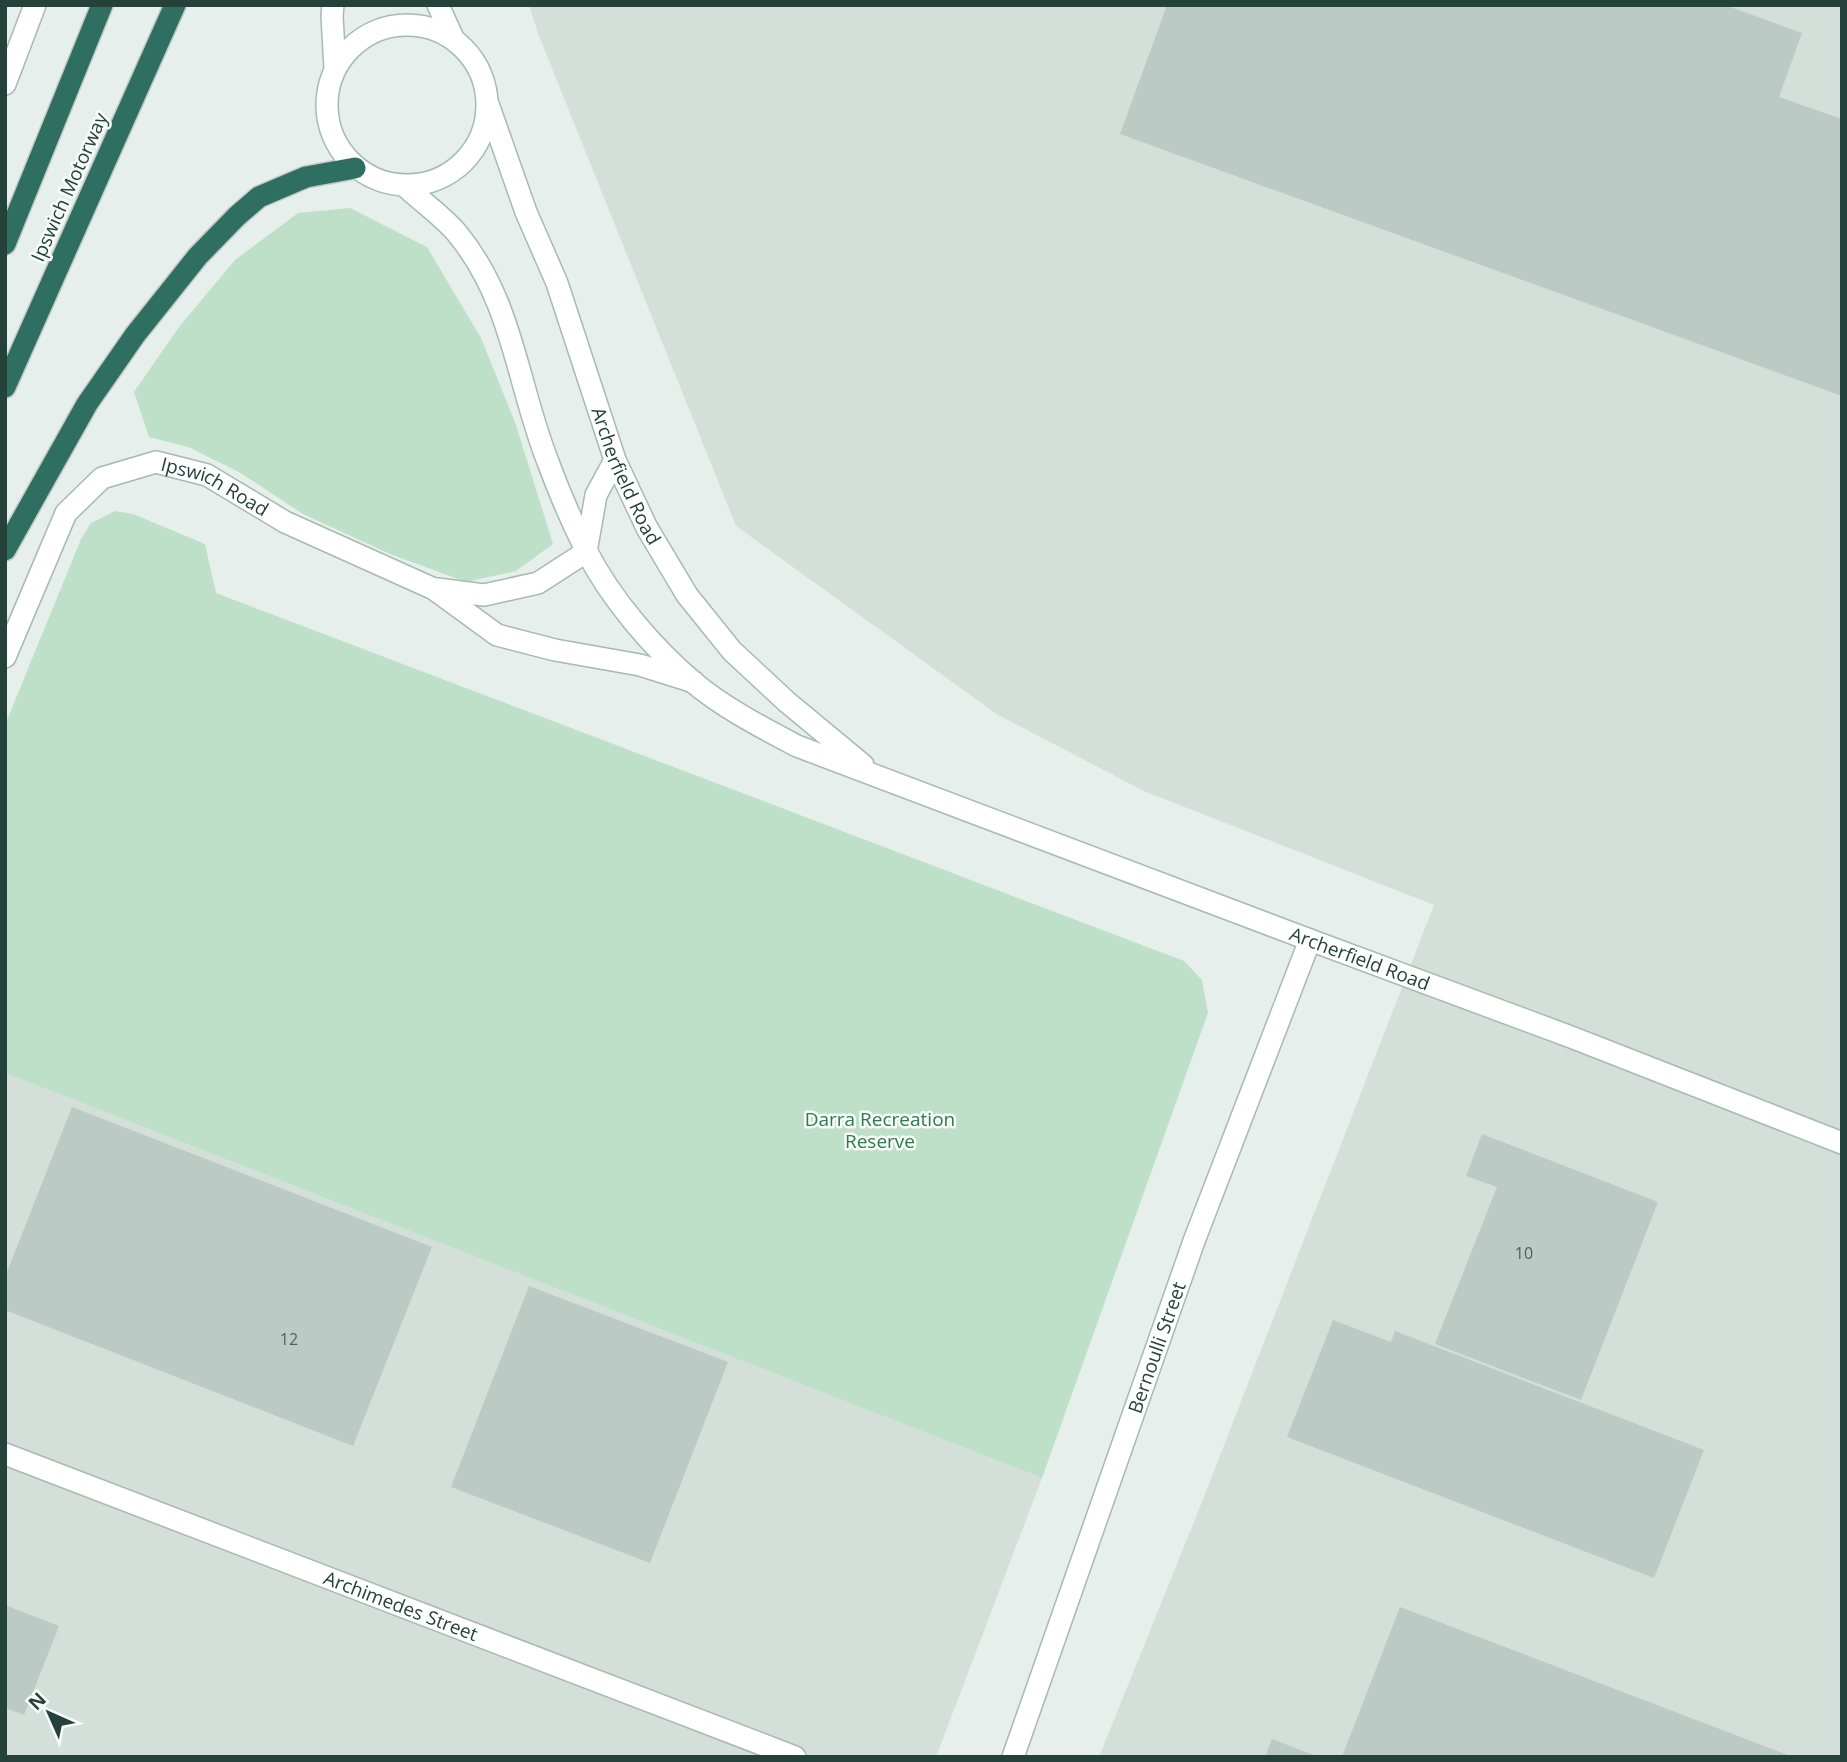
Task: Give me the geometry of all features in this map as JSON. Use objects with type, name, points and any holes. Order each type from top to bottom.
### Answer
[{"type":"highway","name":"Ipswich Motorway","points":[[5,244],[102,5]]},
{"type":"highway","name":"Ipswich Motorway","points":[[5,387],[175,5]]},
{"type":"highway","points":[[5,550],[87,404],[135,335],[198,256],[259,197],[306,177],[355,168]]},
{"type":"main road","points":[[5,84],[36,5]]},
{"type":"main road","points":[[333,5],[335,68]]},
{"type":"main road","points":[[438,5],[453,38]]},
{"type":"main road","points":[[401,24],[428,26],[453,38],[472,56],[484,78],[488,104],[484,130],[472,153],[454,171],[430,182],[405,186],[379,181],[355,168],[337,147],[327,122],[326,94],[335,68],[351,46],[374,31],[401,24]]},
{"type":"main road","name":"Archerfield Road","points":[[488,104],[526,212],[557,283],[615,460],[647,528],[687,595],[732,651],[787,702],[876,775]]},
{"type":"main road","name":"Archerfield Road","points":[[405,186],[456,232],[489,282],[510,332],[547,460],[586,552],[651,641],[694,682],[741,716],[797,746],[1572,1037],[1842,1143]]},
{"type":"main road","points":[[586,552],[596,495],[615,460]]},
{"type":"main road","name":"Ipswich Road","points":[[5,657],[66,513],[102,478],[156,462],[207,475],[285,522],[434,589],[497,635],[555,650],[640,665],[694,682]]},
{"type":"main road","name":"Ipswich Road","points":[[434,589],[484,595],[538,583],[586,552]]},
{"type":"main road","name":"Bernoulli Street","points":[[1013,1757],[1194,1241],[1310,940]]},
{"type":"main road","name":"Archimedes Street","points":[[5,1454],[795,1757]]},
{"type":"shaded area","points":[[529,5],[1842,5],[1842,1757],[1099,1757],[1200,1507],[1434,905],[1144,791],[998,715],[736,526],[539,36]]},
{"type":"shaded area","points":[[5,1073],[1042,1478],[936,1757],[5,1757]]},
{"type":"green space","points":[[350,208],[427,247],[481,338],[516,425],[553,544],[516,571],[466,582],[390,554],[303,514],[239,472],[188,447],[149,437],[134,392],[179,327],[235,260],[298,213]]},
{"type":"green space","name":"Darra Recreation Reserve","points":[[115,511],[133,514],[205,544],[216,593],[1184,961],[1202,980],[1208,1013],[1042,1478],[5,1073],[5,725],[81,539],[91,523]]},
{"type":"building","points":[[1167,5],[1725,5],[1802,33],[1779,97],[1842,119],[1842,396],[1120,134]]},
{"type":"building","points":[[72,1107],[432,1247],[353,1446],[5,1310],[5,1277]]},
{"type":"building","points":[[1482,1134],[1658,1202],[1581,1400],[1435,1344],[1497,1187],[1466,1176]]},
{"type":"building","points":[[529,1286],[728,1362],[650,1563],[451,1487]]},
{"type":"building","points":[[1333,1320],[1391,1342],[1395,1331],[1704,1450],[1654,1578],[1287,1437]]},
{"type":"building","points":[[5,1605],[59,1626],[24,1715],[5,1708]]},
{"type":"building","points":[[1400,1607],[1793,1757],[1342,1757]]},
{"type":"building","points":[[1272,1739],[1319,1757],[1265,1757]]}]
